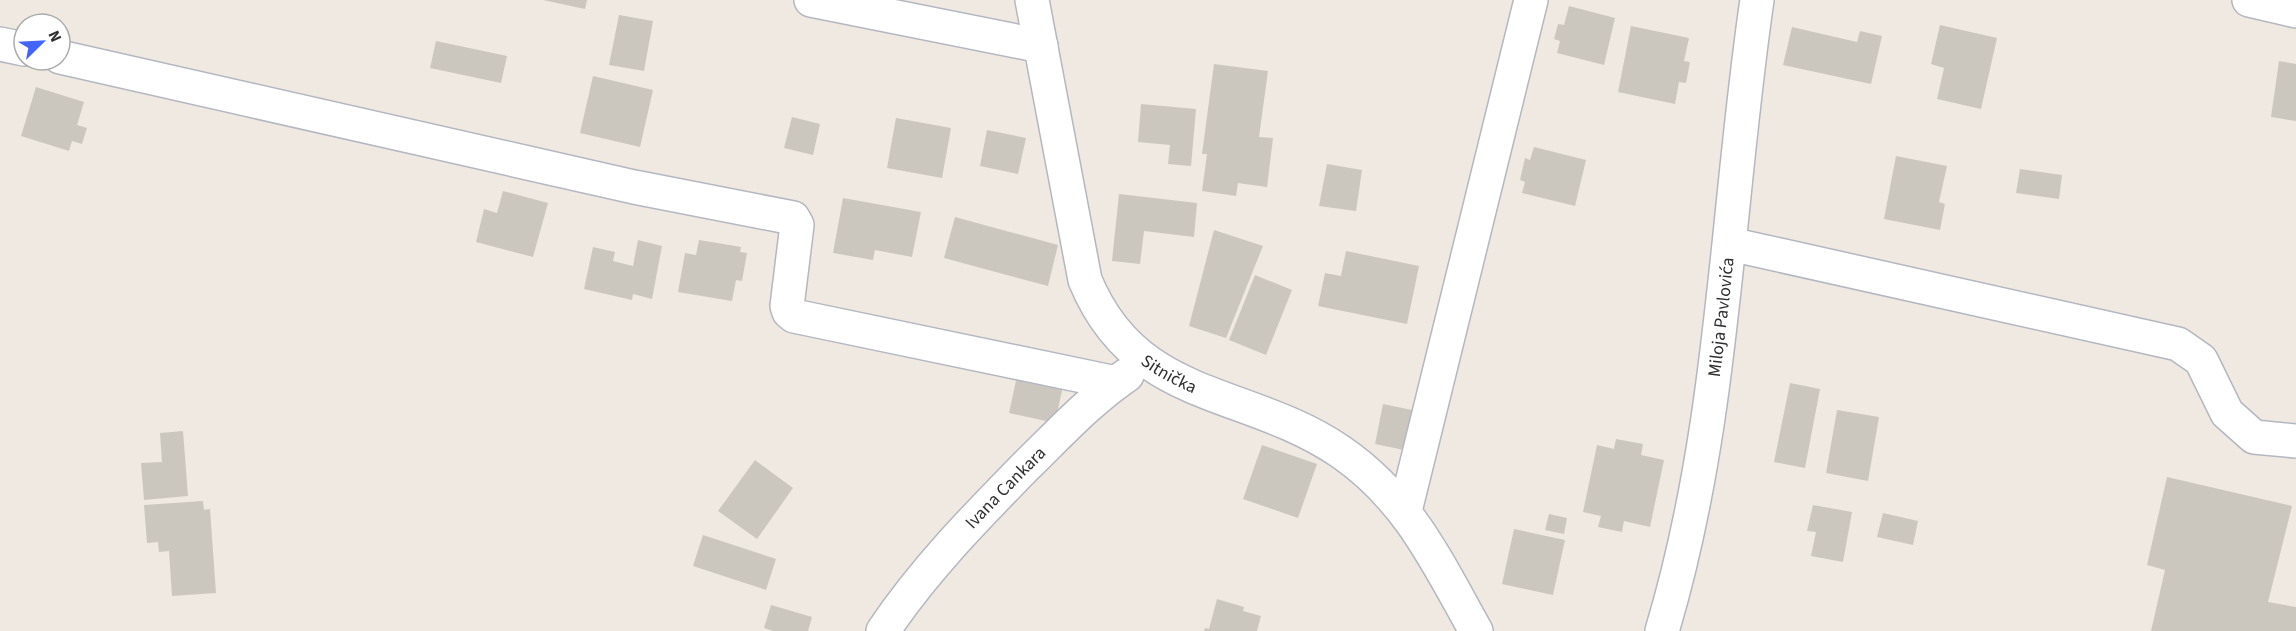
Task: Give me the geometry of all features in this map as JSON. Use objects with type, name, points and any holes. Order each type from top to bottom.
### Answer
[{"type":"street","points":[[812,0],[1041,46]]},
{"type":"street","name":"Sitnička","points":[[1032,0],[1085,280],[1093,299],[1110,326],[1146,362],[1186,384],[1313,436],[1340,451],[1385,490],[1405,512],[1450,581],[1476,631]]},
{"type":"street","points":[[1405,512],[1531,0]]},
{"type":"street","name":"Miloja Pavlovića","points":[[1662,631],[1695,498],[1709,422],[1730,244],[1746,70],[1757,0]]},
{"type":"street","points":[[2249,0],[2296,11]]},
{"type":"street","points":[[72,60],[626,185],[793,218],[797,225],[787,306],[789,312],[794,316],[1116,383]]},
{"type":"street","points":[[1730,244],[2178,344],[2201,360],[2227,413],[2254,437],[2296,441]]},
{"type":"street","name":"Ivana Cankara","points":[[883,631],[911,590],[963,530],[1064,429],[1116,383],[1146,362]]},
{"type":"building","points":[[543,0],[587,0],[585,9]]},
{"type":"building","points":[[1569,6],[1615,18],[1604,65],[1557,53],[1560,41],[1554,39],[1558,24],[1564,25]]},
{"type":"building","points":[[619,15],[653,21],[644,71],[609,65]]},
{"type":"building","points":[[1940,25],[1997,38],[1981,109],[1937,99],[1944,68],[1931,64]]},
{"type":"building","points":[[1631,26],[1689,38],[1684,61],[1690,62],[1686,83],[1679,82],[1675,104],[1618,92]]},
{"type":"building","points":[[1792,27],[1857,42],[1860,31],[1882,36],[1871,84],[1783,65]]},
{"type":"building","points":[[436,41],[507,56],[501,83],[430,68]]},
{"type":"building","points":[[2279,61],[2296,64],[2296,121],[2271,117]]},
{"type":"building","points":[[1214,64],[1268,71],[1259,137],[1273,138],[1267,187],[1238,183],[1236,196],[1202,191],[1207,154],[1202,154]]},
{"type":"building","points":[[593,76],[653,90],[640,147],[580,133]]},
{"type":"building","points":[[36,87],[84,102],[77,125],[87,128],[82,144],[72,141],[69,151],[21,136]]},
{"type":"building","points":[[1141,104],[1196,109],[1191,166],[1168,164],[1170,145],[1138,142]]},
{"type":"building","points":[[792,117],[820,124],[813,155],[784,148]]},
{"type":"building","points":[[896,118],[951,128],[942,178],[887,168]]},
{"type":"building","points":[[987,130],[1026,138],[1018,174],[980,166]]},
{"type":"building","points":[[1534,147],[1586,160],[1575,206],[1522,193],[1525,182],[1520,180],[1525,158],[1530,160]]},
{"type":"building","points":[[1896,156],[1947,166],[1939,202],[1945,204],[1940,230],[1884,219]]},
{"type":"building","points":[[1327,164],[1362,170],[1356,211],[1319,206]]},
{"type":"building","points":[[2020,169],[2062,175],[2059,199],[2016,193]]},
{"type":"building","points":[[503,191],[548,203],[533,257],[476,242],[484,209],[497,213]]},
{"type":"building","points":[[1119,194],[1197,203],[1194,237],[1144,231],[1140,264],[1112,261]]},
{"type":"building","points":[[843,198],[921,212],[912,257],[875,250],[873,260],[833,253]]},
{"type":"building","points":[[955,217],[1058,245],[1048,286],[944,258]]},
{"type":"building","points":[[1214,230],[1263,246],[1226,338],[1189,326]]},
{"type":"building","points":[[638,240],[662,246],[652,299],[633,294],[632,300],[584,289],[593,247],[615,252],[613,261],[633,266]]},
{"type":"building","points":[[699,240],[741,247],[740,252],[747,253],[742,281],[736,280],[732,301],[678,292],[685,253],[696,255]]},
{"type":"building","points":[[1346,251],[1419,266],[1407,324],[1318,306],[1325,273],[1341,276]]},
{"type":"building","points":[[1255,275],[1292,290],[1266,355],[1229,340]]},
{"type":"building","points":[[1017,376],[1063,386],[1055,423],[1009,413]]},
{"type":"building","points":[[1790,383],[1820,389],[1805,468],[1774,462]]},
{"type":"building","points":[[1383,404],[1412,410],[1404,450],[1375,444]]},
{"type":"building","points":[[1837,410],[1879,417],[1868,481],[1826,473]]},
{"type":"building","points":[[183,431],[188,496],[144,500],[141,463],[162,462],[160,433]]},
{"type":"building","points":[[1616,439],[1643,444],[1641,455],[1664,460],[1650,527],[1624,521],[1622,532],[1598,527],[1601,516],[1583,512],[1597,445],[1614,449]]},
{"type":"building","points":[[1262,445],[1317,464],[1298,518],[1243,499]]},
{"type":"building","points":[[755,460],[793,488],[757,539],[718,511]]},
{"type":"building","points":[[2167,477],[2292,506],[2268,602],[2296,607],[2296,631],[2151,631],[2165,570],[2147,565]]},
{"type":"building","points":[[203,501],[204,510],[210,509],[216,593],[172,596],[169,551],[159,552],[158,542],[147,543],[144,505]]},
{"type":"building","points":[[1813,505],[1852,512],[1843,562],[1811,556],[1816,532],[1807,531]]},
{"type":"building","points":[[1883,513],[1918,521],[1913,545],[1877,537]]},
{"type":"building","points":[[1549,514],[1567,518],[1564,534],[1545,530]]},
{"type":"building","points":[[1514,529],[1565,540],[1553,595],[1502,584]]},
{"type":"building","points":[[703,535],[776,559],[766,590],[693,566]]},
{"type":"building","points":[[1217,599],[1244,607],[1243,611],[1261,616],[1257,631],[1204,631],[1205,628],[1209,629]]},
{"type":"building","points":[[771,605],[812,617],[808,631],[773,631],[764,628]]}]
